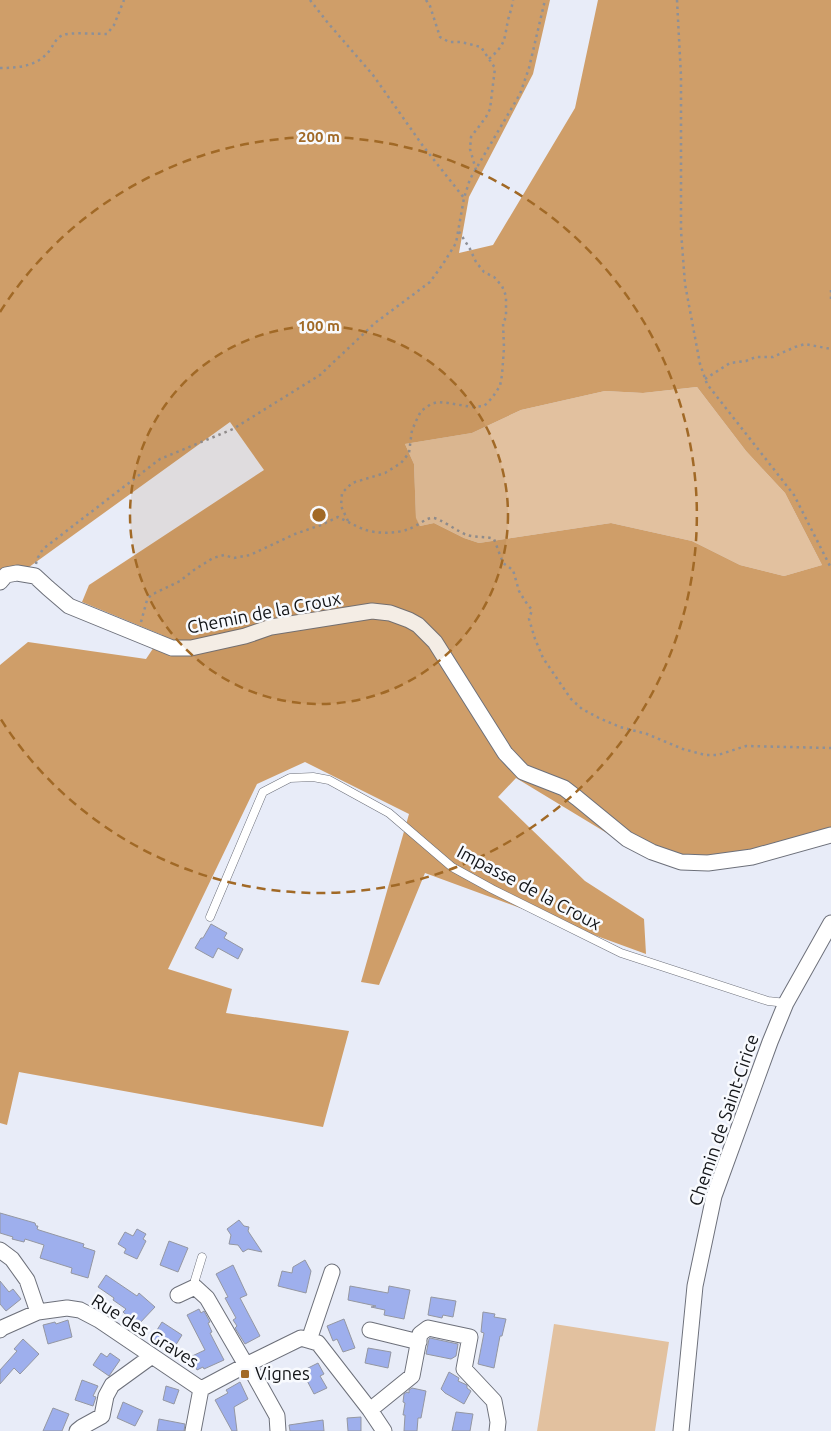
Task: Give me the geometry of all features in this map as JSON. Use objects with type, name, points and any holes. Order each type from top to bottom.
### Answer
[{"type":"street","points":[[0,582],[6,575],[17,573],[35,576]]},
{"type":"street","name":"Chemin de la Croux","points":[[35,576],[69,606],[172,648],[192,648],[244,636],[271,627],[372,611],[390,612],[418,625],[435,642],[505,753],[523,772],[564,788],[627,839],[643,848],[681,862],[708,863],[752,857],[831,835]]},
{"type":"street","name":"Chemin de Saint-Cirice","points":[[681,1431],[695,1286],[714,1196],[786,1002],[831,923]]},
{"type":"street","points":[[0,1250],[12,1260],[27,1280],[38,1312]]},
{"type":"street","points":[[309,1340],[332,1272]]},
{"type":"street","points":[[178,1295],[194,1287],[207,1298],[277,1416],[278,1429]]},
{"type":"street","name":"Rue des Graves","points":[[0,1330],[38,1312],[67,1308],[80,1310],[99,1320],[201,1390],[193,1431]]},
{"type":"street","points":[[370,1410],[412,1376],[420,1334],[428,1328],[470,1337],[464,1370],[494,1400],[498,1422],[497,1431]]},
{"type":"street","points":[[370,1330],[419,1342]]},
{"type":"street","points":[[201,1390],[301,1338],[318,1343],[384,1431]]},
{"type":"street","points":[[80,1429],[102,1416],[106,1396],[112,1386],[152,1356]]},
{"type":"lane","name":"Impasse de la Croux","points":[[210,917],[263,792],[290,778],[313,777],[329,780],[389,813],[452,867],[621,953],[768,1001],[786,1002]]},
{"type":"lane","points":[[194,1287],[202,1257]]},
{"type":"path","points":[[0,68],[24,66],[38,62],[51,49],[56,40],[64,34],[107,34],[114,25],[124,0]]},
{"type":"path","points":[[310,0],[373,75],[423,146],[464,198]]},
{"type":"path","points":[[426,0],[430,6],[440,37],[449,42],[460,42],[481,48],[495,68],[490,109],[471,137],[470,149],[476,170]]},
{"type":"path","points":[[489,59],[499,50],[506,39],[513,0]]},
{"type":"path","points":[[35,576],[37,559],[43,549],[160,459],[232,429],[320,375],[375,323],[430,282],[456,243],[464,198],[470,179],[520,94],[529,68],[545,0]]},
{"type":"path","points":[[677,0],[680,76],[681,230],[685,284],[700,364],[707,384],[794,495],[831,568]]},
{"type":"path","points":[[348,521],[342,506],[342,493],[352,483],[385,473],[401,463],[409,454],[412,430],[421,411],[431,404],[438,402],[448,402],[472,408],[484,406],[500,386],[506,296],[502,286],[494,277],[484,272],[476,262],[458,230]]},
{"type":"path","points":[[831,290],[831,303]]},
{"type":"path","points":[[706,379],[730,363],[746,361],[756,357],[773,357],[805,344],[831,349]]},
{"type":"path","points":[[142,636],[141,619],[147,600],[151,595],[180,581],[213,558],[224,555],[234,558],[250,555],[338,517],[365,530],[380,533],[408,530],[434,517],[466,535],[494,539],[503,563],[513,570],[520,591],[532,610],[529,619],[542,658],[571,699],[582,709],[620,727],[647,734],[682,749],[705,755],[718,755],[746,746],[831,748]]},
{"type":"shaded area","points":[[0,0],[550,0],[533,74],[469,197],[459,253],[493,245],[575,108],[598,0],[831,0],[831,832],[721,858],[643,855],[516,778],[498,797],[585,881],[644,919],[646,954],[425,873],[379,985],[361,982],[409,814],[305,762],[257,784],[168,969],[232,989],[226,1013],[349,1031],[323,1127],[19,1072],[7,1125],[0,1123],[0,665],[28,642],[146,659],[162,635],[82,602],[89,585],[264,470],[230,422],[0,588]],"holes":[[[697,387],[746,451],[785,493],[822,565],[784,576],[740,565],[692,541],[611,523],[479,543],[464,538],[434,523],[420,526],[416,518],[414,464],[405,444],[472,433],[521,410],[605,391],[643,393]]]},
{"type":"shaded area","points":[[697,387],[746,451],[785,493],[822,565],[784,576],[740,565],[692,541],[611,523],[479,543],[464,538],[434,523],[420,526],[416,519],[414,464],[405,444],[472,433],[521,410],[605,391],[643,393]]},
{"type":"shaded area","points":[[554,1324],[669,1342],[655,1431],[537,1431]]},
{"type":"building","points":[[211,924],[227,933],[224,938],[243,949],[238,959],[218,948],[213,958],[195,948]]},
{"type":"building","points":[[0,1213],[35,1223],[39,1230],[84,1244],[83,1247],[95,1251],[88,1278],[71,1273],[72,1268],[40,1258],[44,1245],[25,1239],[24,1242],[12,1239],[13,1237],[0,1233]]},
{"type":"building","points":[[239,1220],[244,1226],[249,1227],[248,1231],[262,1252],[248,1249],[243,1252],[238,1245],[229,1244],[231,1235],[227,1229]]},
{"type":"building","points":[[137,1229],[146,1234],[143,1239],[146,1241],[137,1259],[124,1253],[126,1249],[118,1244],[125,1232],[133,1236]]},
{"type":"building","points":[[169,1241],[188,1248],[178,1272],[160,1265]]},
{"type":"building","points":[[305,1260],[311,1271],[306,1293],[278,1286],[282,1271],[292,1273],[293,1267]]},
{"type":"building","points":[[233,1265],[247,1295],[240,1298],[260,1336],[245,1344],[235,1328],[237,1326],[233,1320],[236,1318],[225,1298],[228,1297],[216,1274]]},
{"type":"building","points":[[106,1275],[137,1296],[139,1293],[155,1307],[138,1325],[123,1312],[126,1309],[98,1287]]},
{"type":"building","points":[[0,1281],[9,1292],[13,1289],[21,1299],[6,1311],[0,1304]]},
{"type":"building","points":[[350,1286],[388,1293],[389,1286],[410,1290],[404,1319],[384,1315],[385,1310],[371,1307],[376,1306],[348,1300]]},
{"type":"building","points":[[431,1297],[456,1301],[453,1317],[443,1315],[442,1318],[428,1315]]},
{"type":"building","points":[[199,1309],[201,1313],[204,1311],[210,1322],[208,1323],[212,1332],[210,1333],[224,1360],[197,1370],[190,1357],[205,1350],[187,1315]]},
{"type":"building","points":[[483,1312],[495,1314],[494,1317],[506,1319],[502,1336],[500,1336],[494,1368],[478,1364],[484,1333],[481,1332]]},
{"type":"building","points":[[344,1319],[355,1348],[343,1352],[337,1339],[333,1341],[327,1326]]},
{"type":"building","points":[[68,1320],[72,1337],[48,1344],[43,1325],[55,1322],[56,1324]]},
{"type":"building","points":[[162,1322],[182,1335],[172,1351],[152,1338]]},
{"type":"building","points":[[430,1338],[458,1344],[456,1356],[451,1359],[426,1354]]},
{"type":"building","points":[[23,1339],[39,1354],[20,1374],[14,1368],[0,1384],[0,1370],[17,1351],[14,1349]]},
{"type":"building","points":[[368,1348],[391,1352],[388,1368],[365,1363]]},
{"type":"building","points":[[101,1353],[107,1357],[110,1353],[120,1360],[109,1376],[93,1365]]},
{"type":"building","points":[[318,1363],[324,1374],[320,1376],[327,1388],[314,1394],[302,1371]]},
{"type":"building","points":[[449,1372],[459,1378],[458,1381],[467,1385],[467,1388],[471,1391],[464,1404],[441,1389]]},
{"type":"building","points":[[82,1380],[98,1386],[93,1396],[96,1397],[93,1406],[75,1400]]},
{"type":"building","points":[[240,1382],[248,1399],[234,1407],[237,1431],[232,1431],[215,1400],[228,1393],[226,1390]]},
{"type":"building","points":[[166,1386],[179,1390],[174,1404],[163,1400]]},
{"type":"building","points":[[412,1388],[426,1391],[421,1418],[418,1418],[417,1431],[404,1431],[404,1394],[409,1393],[409,1390]]},
{"type":"building","points":[[123,1402],[143,1411],[135,1426],[117,1418]]},
{"type":"building","points":[[53,1408],[69,1414],[62,1431],[43,1431]]},
{"type":"building","points":[[456,1412],[473,1414],[470,1431],[452,1431]]},
{"type":"building","points":[[361,1417],[361,1431],[348,1431],[347,1418]]},
{"type":"building","points":[[159,1419],[185,1424],[184,1431],[157,1431]]},
{"type":"building","points":[[323,1420],[324,1431],[290,1431],[289,1425]]},
{"type":"place","name":"Vignes","points":[[245,1374]]}]
